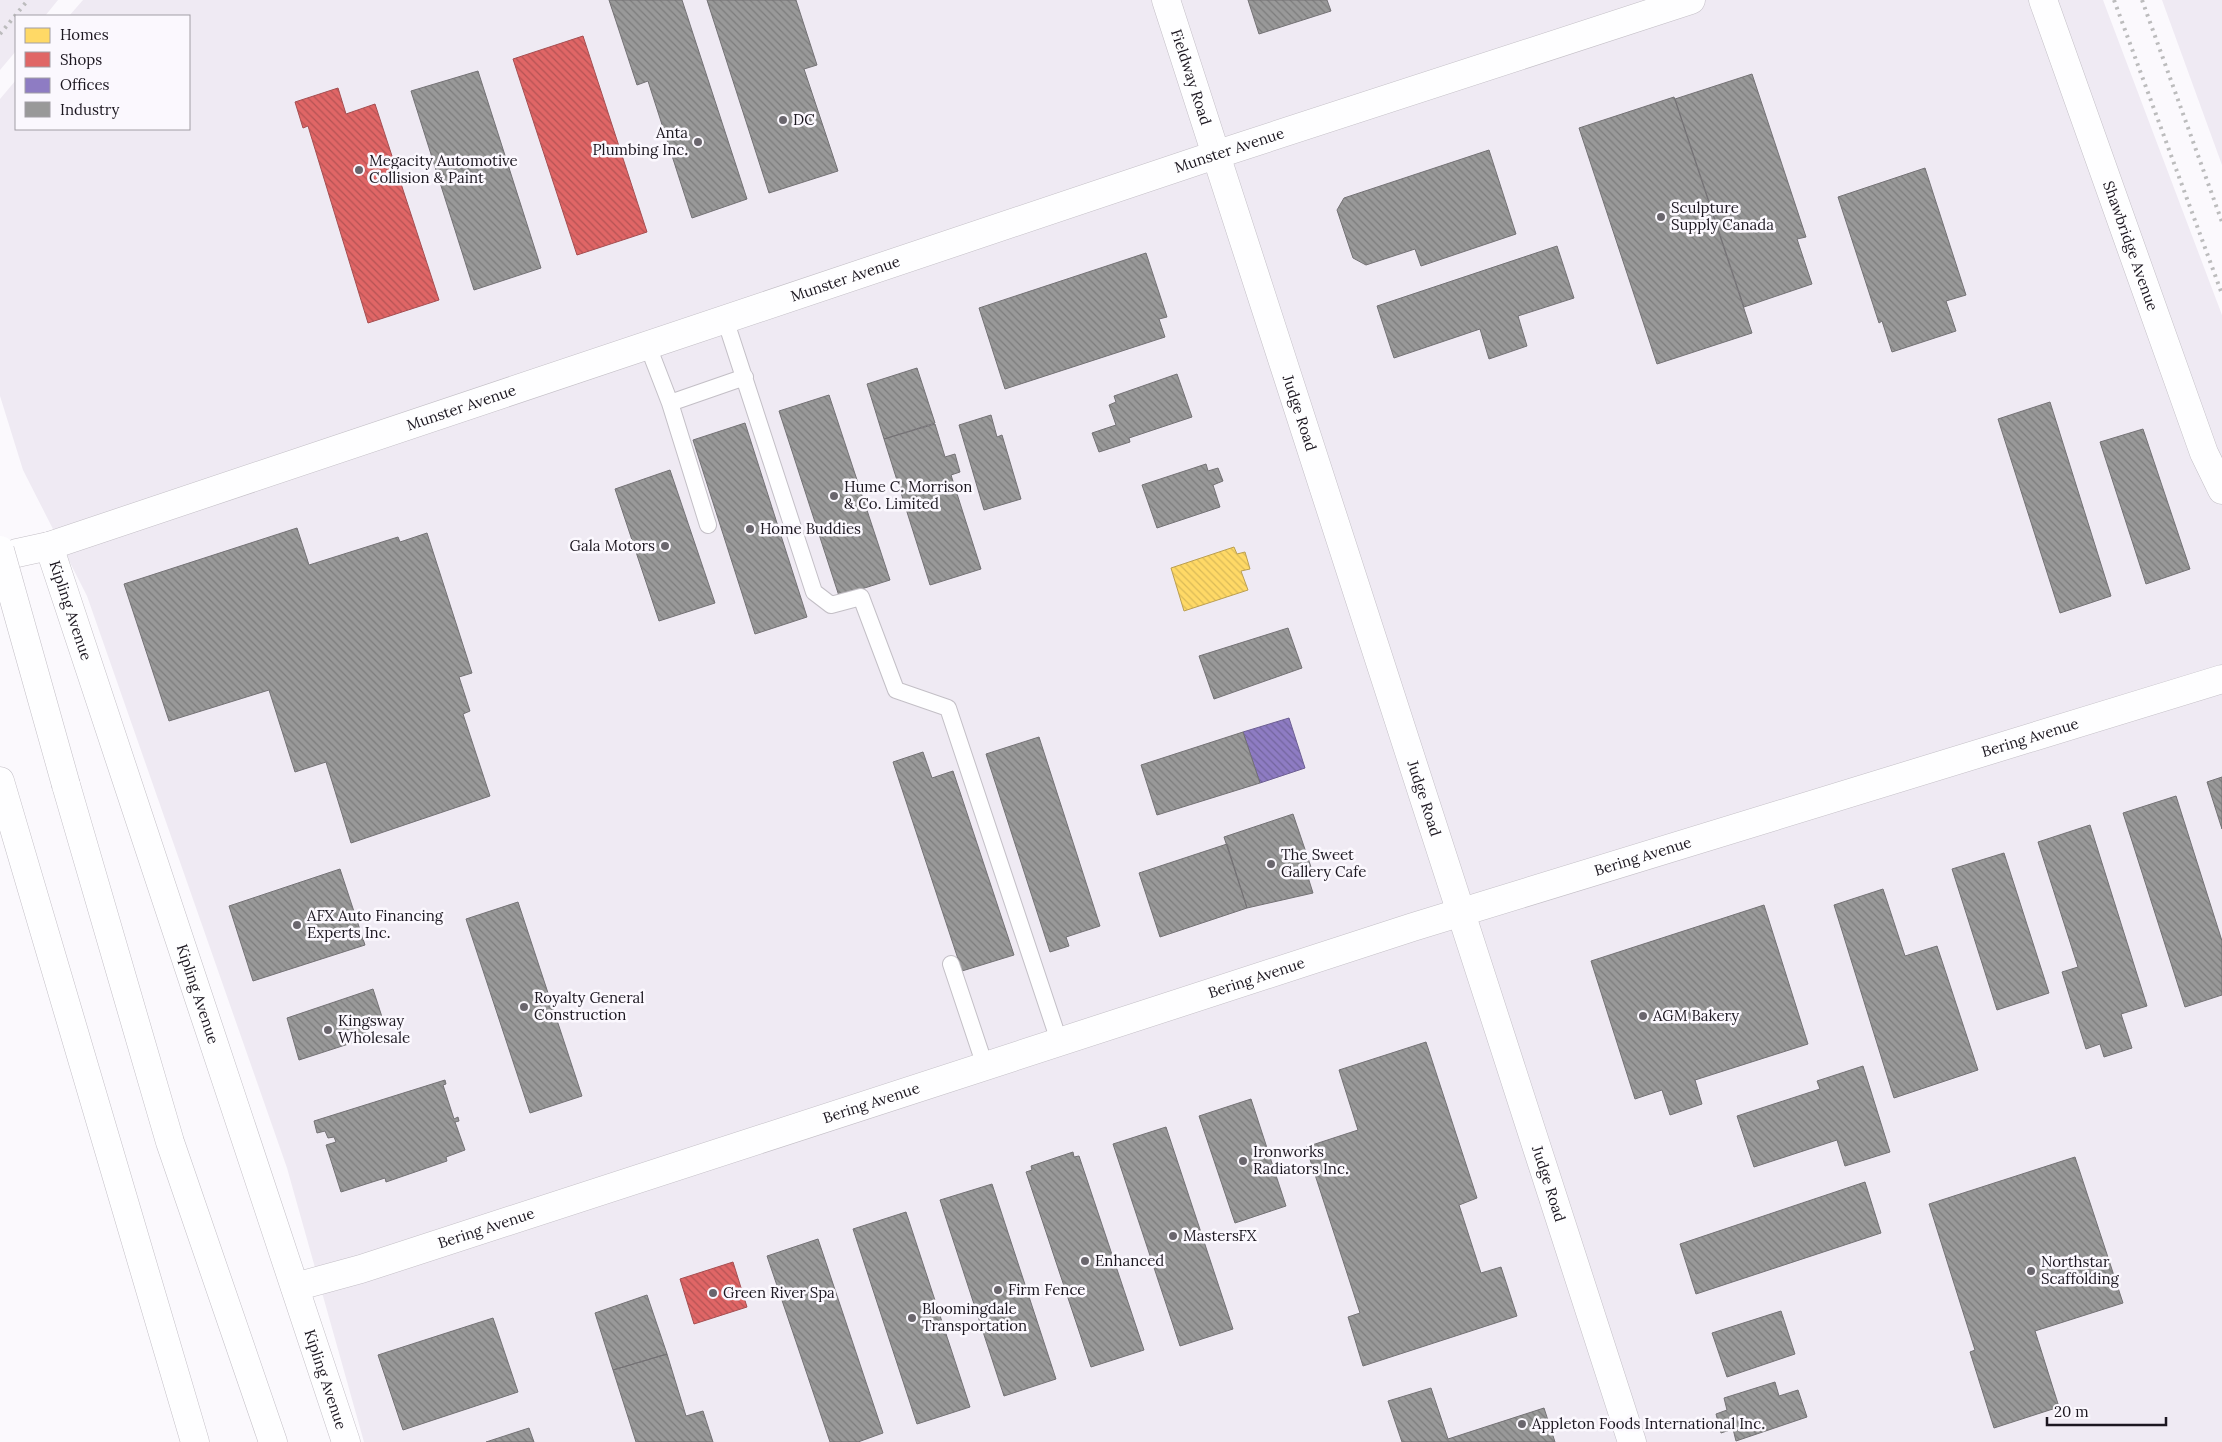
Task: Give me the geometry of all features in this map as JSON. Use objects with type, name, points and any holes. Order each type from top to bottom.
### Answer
[{"type":"street","name":"Fieldway Road","points":[[1166,0],[1215,155]]},
{"type":"street","name":"Munster Avenue","points":[[0,560],[17,553],[49,546],[1215,155],[1691,0]]},
{"type":"street","name":"Shawbridge Avenue","points":[[2044,0],[2204,453],[2222,490]]},
{"type":"street","name":"Judge Road","points":[[1215,155],[1632,1442]]},
{"type":"street","name":"Kipling Avenue","points":[[49,546],[346,1442]]},
{"type":"street","points":[[0,550],[170,1142],[273,1442]]},
{"type":"street","name":"Bering Avenue","points":[[295,1287],[361,1269],[1459,912],[2222,679]]},
{"type":"street","points":[[3,790],[195,1442]]},
{"type":"lane","points":[[726,319],[814,592],[832,605],[861,597],[896,690],[948,708],[1059,1041]]},
{"type":"lane","points":[[648,346],[670,403],[708,524]]},
{"type":"lane","points":[[670,403],[745,377]]},
{"type":"lane","points":[[951,964],[985,1066]]},
{"type":"shaded area","points":[[0,0],[58,0],[46,15],[15,15],[15,52],[0,70]]},
{"type":"shaded area","points":[[83,0],[2103,0],[2222,315],[2222,1442],[364,1442],[287,1168],[87,596],[23,470],[0,396],[0,99],[15,81],[15,130],[190,130],[190,15],[70,15]]},
{"type":"shaded area","points":[[2162,0],[2222,0],[2222,165]]},
{"type":"building: Homes","points":[[1234,547],[1237,554],[1245,552],[1250,569],[1241,571],[1248,590],[1184,611],[1171,568]]},
{"type":"building: Shops","points":[[583,36],[647,232],[577,255],[513,59]]},
{"type":"building: Shops","name":"Megacity Automotive Collision & Paint","points":[[338,88],[346,114],[375,104],[439,300],[368,323],[308,126],[303,128],[295,102]]},
{"type":"building: Shops","name":"Green River Spa","points":[[733,1262],[747,1307],[694,1324],[680,1279]]},
{"type":"building: Offices","points":[[1289,718],[1305,768],[1260,783],[1243,732]]},
{"type":"building: Industry","name":"Anta Plumbing Inc.","points":[[609,0],[682,0],[747,199],[692,218],[648,81],[637,85]]},
{"type":"building: Industry","name":"DC","points":[[707,0],[796,0],[817,65],[804,69],[838,171],[769,193]]},
{"type":"building: Industry","points":[[1248,0],[1327,0],[1331,11],[1259,34]]},
{"type":"building: Industry","points":[[478,71],[541,268],[474,290],[411,91]]},
{"type":"building: Industry","points":[[1752,74],[1806,237],[1797,239],[1812,284],[1744,307],[1675,99]]},
{"type":"building: Industry","name":"Sculpture Supply Canada","points":[[1674,97],[1752,333],[1657,364],[1579,128]]},
{"type":"building: Industry","points":[[1489,150],[1516,234],[1421,266],[1415,249],[1366,265],[1353,258],[1337,210],[1344,198]]},
{"type":"building: Industry","points":[[1925,168],[1966,295],[1946,301],[1956,331],[1892,352],[1882,321],[1879,323],[1838,197]]},
{"type":"building: Industry","points":[[1557,246],[1574,298],[1518,316],[1527,346],[1489,359],[1480,329],[1394,358],[1377,306]]},
{"type":"building: Industry","points":[[1146,253],[1167,317],[1159,319],[1165,337],[1005,389],[979,308]]},
{"type":"building: Industry","points":[[917,368],[935,423],[884,439],[867,384]]},
{"type":"building: Industry","points":[[1177,374],[1192,417],[1129,438],[1130,442],[1099,452],[1092,433],[1116,425],[1109,405],[1116,402],[1114,396]]},
{"type":"building: Industry","name":"Hume C. Morrison & Co. Limited","points":[[829,395],[890,580],[839,596],[779,411]]},
{"type":"building: Industry","points":[[2050,402],[2111,596],[2060,613],[1998,419]]},
{"type":"building: Industry","points":[[991,415],[997,437],[1002,435],[1021,499],[984,510],[959,425]]},
{"type":"building: Industry","name":"Home Buddies","points":[[745,423],[807,617],[755,634],[693,440]]},
{"type":"building: Industry","points":[[935,424],[945,457],[955,454],[960,472],[951,475],[981,569],[930,585],[884,439]]},
{"type":"building: Industry","points":[[2143,429],[2190,569],[2146,584],[2100,442]]},
{"type":"building: Industry","points":[[1206,464],[1208,471],[1218,468],[1223,481],[1213,485],[1220,507],[1157,528],[1142,485]]},
{"type":"building: Industry","name":"Gala Motors","points":[[670,470],[715,603],[659,621],[615,489]]},
{"type":"building: Industry","points":[[297,528],[309,565],[398,537],[400,542],[427,533],[472,673],[459,677],[470,711],[463,714],[490,796],[351,843],[326,762],[295,772],[269,690],[169,721],[124,584]]},
{"type":"building: Industry","points":[[1288,628],[1302,668],[1214,699],[1199,656]]},
{"type":"building: Industry","points":[[1243,732],[1260,783],[1157,815],[1141,765]]},
{"type":"building: Industry","points":[[1039,737],[1100,926],[1066,937],[1069,946],[1050,952],[986,754]]},
{"type":"building: Industry","points":[[923,752],[932,778],[953,771],[1014,955],[962,971],[893,762]]},
{"type":"building: Industry","points":[[2222,777],[2222,829],[2207,782]]},
{"type":"building: Industry","points":[[2176,796],[2222,941],[2222,995],[2185,1007],[2123,813]]},
{"type":"building: Industry","points":[[1293,814],[1313,873],[1307,874],[1313,893],[1247,908],[1224,837]]},
{"type":"building: Industry","points":[[2090,825],[2147,1006],[2121,1014],[2132,1048],[2104,1057],[2100,1044],[2086,1049],[2062,972],[2078,967],[2038,842]]},
{"type":"building: Industry","points":[[1227,844],[1247,908],[1160,937],[1139,873]]},
{"type":"building: Industry","points":[[2004,853],[2049,993],[1997,1010],[1952,869]]},
{"type":"building: Industry","name":"AFX Auto Financing Experts Inc.","points":[[340,869],[365,945],[253,981],[229,906]]},
{"type":"building: Industry","points":[[1883,889],[1905,956],[1937,946],[1978,1070],[1894,1098],[1834,905]]},
{"type":"building: Industry","name":"Royalty General Construction","points":[[518,902],[582,1096],[530,1113],[466,919]]},
{"type":"building: Industry","points":[[1764,905],[1808,1044],[1695,1080],[1702,1104],[1670,1115],[1662,1090],[1635,1099],[1591,961]]},
{"type":"building: Industry","name":"Kingsway Wholesale","points":[[373,989],[382,1017],[363,1023],[367,1038],[299,1060],[287,1018]]},
{"type":"building: Industry","points":[[1426,1042],[1477,1198],[1459,1205],[1481,1273],[1501,1267],[1517,1316],[1363,1366],[1348,1317],[1360,1313],[1306,1147],[1358,1130],[1339,1070]]},
{"type":"building: Industry","points":[[1863,1066],[1890,1152],[1845,1166],[1837,1140],[1754,1167],[1737,1116],[1820,1089],[1817,1081]]},
{"type":"building: Industry","points":[[445,1080],[446,1084],[443,1085],[454,1119],[458,1117],[459,1121],[455,1122],[465,1150],[446,1157],[447,1161],[386,1182],[385,1178],[341,1192],[326,1145],[336,1142],[334,1137],[328,1138],[325,1131],[317,1133],[314,1121]]},
{"type":"building: Industry","name":"Ironworks Radiators Inc.","points":[[1251,1099],[1286,1206],[1235,1223],[1199,1116]]},
{"type":"building: Industry","name":"MastersFX","points":[[1166,1127],[1233,1329],[1180,1346],[1113,1144]]},
{"type":"building: Industry","name":"Enhanced","points":[[1073,1152],[1074,1157],[1079,1156],[1144,1350],[1091,1367],[1026,1172],[1032,1170],[1031,1166]]},
{"type":"building: Industry","name":"Northstar Scaffolding","points":[[2075,1157],[2123,1303],[2035,1331],[2059,1407],[1994,1428],[1970,1352],[1975,1350],[1929,1204]]},
{"type":"building: Industry","points":[[1865,1182],[1881,1233],[1696,1294],[1680,1244]]},
{"type":"building: Industry","name":"Firm Fence","points":[[992,1184],[1056,1379],[1004,1396],[940,1200]]},
{"type":"building: Industry","name":"Bloomingdale Transportation","points":[[906,1212],[970,1407],[917,1424],[853,1229]]},
{"type":"building: Industry","points":[[818,1239],[883,1433],[858,1442],[830,1442],[767,1256]]},
{"type":"building: Industry","points":[[647,1295],[667,1354],[613,1370],[595,1313]]},
{"type":"building: Industry","points":[[1781,1311],[1795,1354],[1727,1377],[1712,1333]]},
{"type":"building: Industry","points":[[493,1318],[518,1392],[403,1430],[378,1355]]},
{"type":"building: Industry","points":[[667,1354],[686,1416],[703,1411],[713,1442],[636,1442],[613,1370]]},
{"type":"building: Industry","points":[[1775,1382],[1779,1396],[1798,1390],[1807,1417],[1736,1441],[1733,1429],[1721,1433],[1716,1414],[1727,1410],[1724,1398]]},
{"type":"building: Industry","name":"Appleton Foods International Inc.","points":[[1431,1388],[1448,1439],[1544,1408],[1555,1442],[1402,1442],[1388,1401]]},
{"type":"building: Industry","points":[[529,1428],[534,1442],[486,1442]]},
{"type":"railway","points":[[16,15],[28,0]]},
{"type":"railway","points":[[2114,0],[2222,294]]},
{"type":"railway","points":[[2142,0],[2222,222]]},
{"type":"railway","points":[[0,34],[15,16]]},
{"type":"place","name":"DC","points":[[783,120]]},
{"type":"place","name":"Anta Plumbing Inc.","points":[[698,142]]},
{"type":"place","name":"Megacity Automotive Collision & Paint","points":[[359,170]]},
{"type":"place","name":"Sculpture Supply Canada","points":[[1661,217]]},
{"type":"place","name":"Hume C. Morrison & Co. Limited","points":[[834,496]]},
{"type":"place","name":"Home Buddies","points":[[750,529]]},
{"type":"place","name":"Gala Motors","points":[[665,546]]},
{"type":"place","name":"The Sweet Gallery Cafe","points":[[1271,864]]},
{"type":"place","name":"AFX Auto Financing Experts Inc.","points":[[297,925]]},
{"type":"place","name":"Royalty General Construction","points":[[524,1007]]},
{"type":"place","name":"AGM Bakery","points":[[1643,1016]]},
{"type":"place","name":"Kingsway Wholesale","points":[[328,1030]]},
{"type":"place","name":"Ironworks Radiators Inc.","points":[[1243,1161]]},
{"type":"place","name":"MastersFX","points":[[1173,1236]]},
{"type":"place","name":"Enhanced","points":[[1085,1261]]},
{"type":"place","name":"Northstar Scaffolding","points":[[2031,1271]]},
{"type":"place","name":"Firm Fence","points":[[998,1290]]},
{"type":"place","name":"Green River Spa","points":[[713,1293]]},
{"type":"place","name":"Bloomingdale Transportation","points":[[912,1318]]},
{"type":"place","name":"Appleton Foods International Inc.","points":[[1522,1424]]}]
